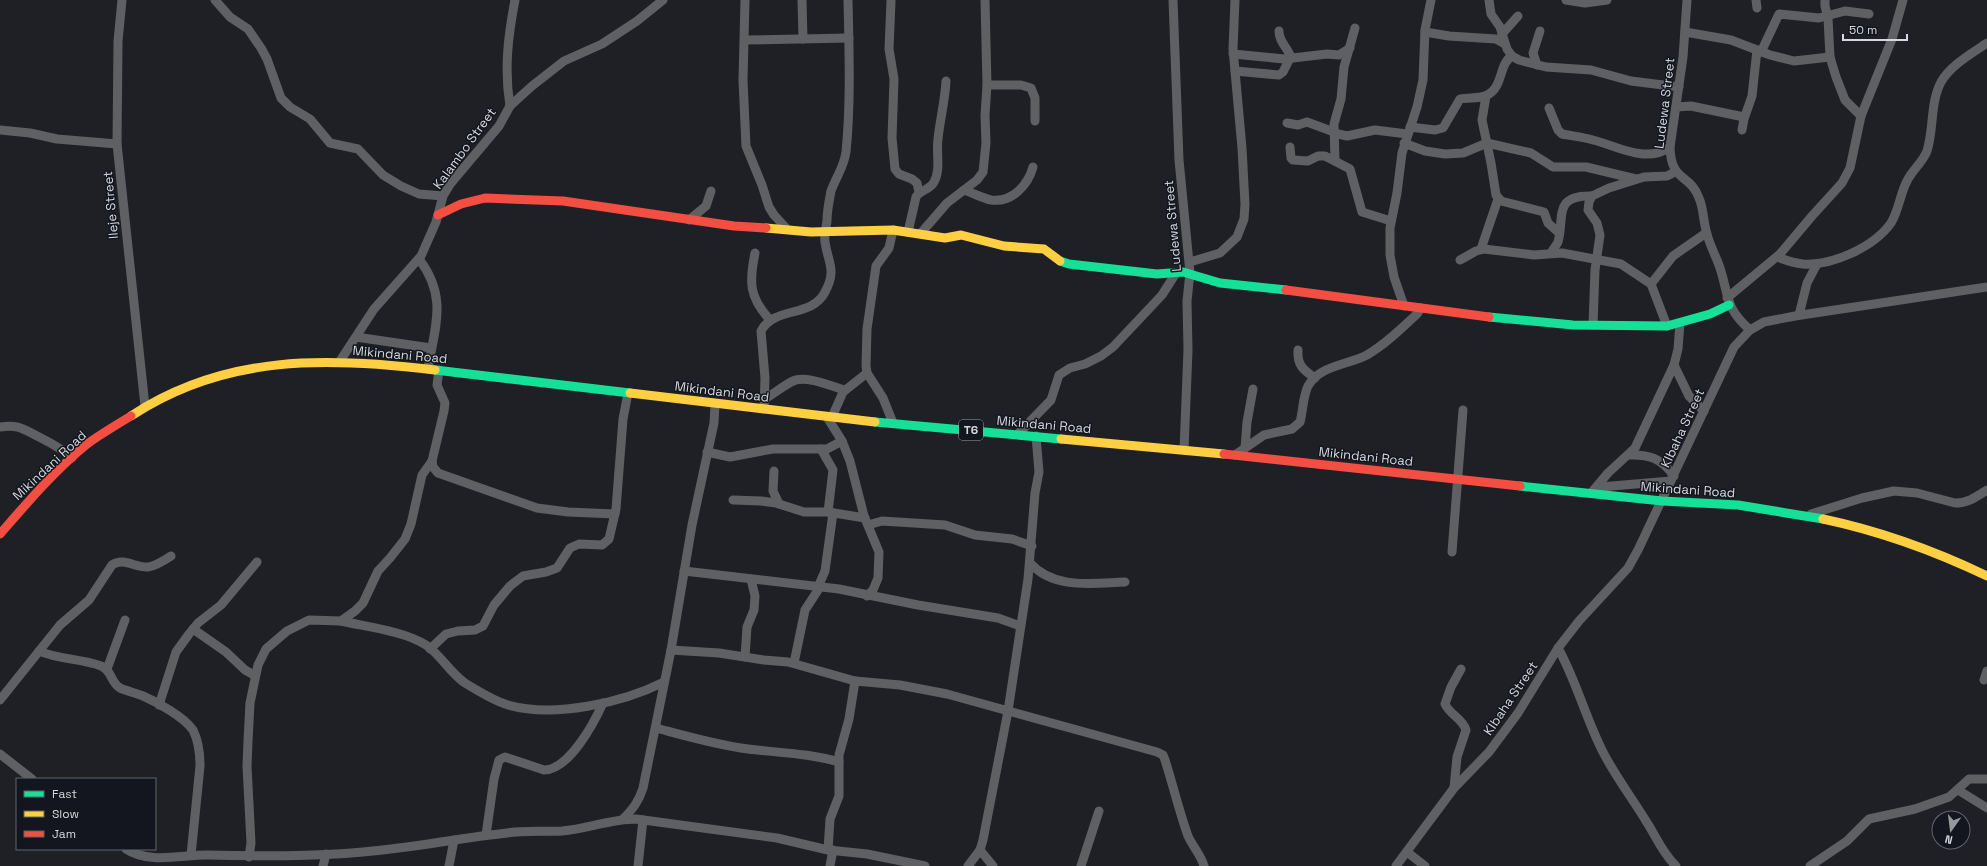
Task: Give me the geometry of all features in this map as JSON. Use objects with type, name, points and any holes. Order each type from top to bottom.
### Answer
[{"type":"main road","points":[[438,215],[461,204],[485,198],[563,201],[651,212],[689,220],[734,226],[811,232],[894,230],[946,238],[961,236],[1011,247],[1038,247],[1048,251],[1062,262],[1069,264],[1157,274],[1183,272],[1220,283],[1316,293],[1513,320],[1644,327],[1667,326],[1710,314],[1728,301]]},
{"type":"main road","name":"Mikindani Road","points":[[0,534],[42,486],[72,458],[88,444],[145,406],[189,385],[223,375],[256,368],[340,361],[439,370],[715,405],[829,417],[1184,450],[1458,479],[1594,489],[1662,501],[1737,505],[1805,516],[1907,543],[1959,562],[1987,576]]},
{"type":"street","name":"Ileje Street","points":[[122,0],[118,41],[117,144],[125,206],[129,267],[145,406]]},
{"type":"street","points":[[215,0],[230,17],[248,29],[261,48],[267,59],[281,98],[290,106],[310,119],[330,143],[358,149],[383,174],[401,186],[419,194],[444,196]]},
{"type":"street","points":[[510,106],[506,70],[509,31],[515,0]]},
{"type":"street","name":"Kalambo Street","points":[[340,361],[379,303],[419,259],[430,238],[444,196],[451,183],[499,126],[510,106],[532,86],[564,61],[602,44],[637,21],[663,0]]},
{"type":"street","points":[[745,0],[743,80],[746,146],[762,185],[769,207],[774,216],[787,229]]},
{"type":"street","points":[[802,0],[803,39]]},
{"type":"street","points":[[764,409],[764,360],[761,331],[770,320],[810,306],[819,300],[825,294],[832,270],[825,242],[831,192],[843,167],[846,152],[849,38],[848,0]]},
{"type":"street","points":[[921,233],[947,203],[977,180],[983,172],[986,143],[985,115],[987,85],[985,0]]},
{"type":"street","name":"Ludewa Street","points":[[1173,0],[1179,160],[1190,262],[1187,301],[1188,365],[1184,450]]},
{"type":"street","points":[[1190,262],[1220,253],[1237,236],[1244,219],[1245,204],[1242,148],[1233,54],[1235,0]]},
{"type":"street","points":[[1404,306],[1394,277],[1390,243],[1391,221],[1407,135],[1417,108],[1423,80],[1425,32],[1431,0]]},
{"type":"street","points":[[1489,0],[1491,14],[1512,56],[1537,65],[1554,68],[1596,71],[1631,81],[1679,87]]},
{"type":"street","points":[[1566,0],[1585,3],[1608,0]]},
{"type":"street","name":"Ludewa Street","points":[[1675,172],[1670,161],[1670,147],[1679,87],[1687,0]]},
{"type":"street","points":[[1825,0],[1828,15],[1830,57],[1845,100],[1861,116]]},
{"type":"street","points":[[1728,301],[1777,257],[1842,183],[1850,168],[1861,116],[1892,38],[1903,0]]},
{"type":"street","points":[[891,1],[889,49],[894,79],[892,124],[895,169],[899,174],[912,179],[917,183],[919,192]]},
{"type":"street","points":[[1742,130],[1744,117],[1752,96],[1759,51],[1779,14],[1819,18],[1852,11],[1869,14]]},
{"type":"street","points":[[1502,34],[1518,16]]},
{"type":"street","points":[[1335,161],[1334,132],[1341,99],[1344,67],[1355,28]]},
{"type":"street","points":[[1537,65],[1533,53],[1540,30]]},
{"type":"street","points":[[1279,31],[1280,40],[1288,50],[1291,58]]},
{"type":"street","points":[[1425,32],[1496,39],[1505,44]]},
{"type":"street","points":[[1685,32],[1731,40],[1784,59],[1798,61],[1830,57]]},
{"type":"street","points":[[745,40],[849,38]]},
{"type":"street","points":[[1777,257],[1803,264],[1817,264],[1847,255],[1870,244],[1883,233],[1897,211],[1911,172],[1921,161],[1927,150],[1935,102],[1940,84],[1945,76],[1956,65],[1987,44]]},
{"type":"street","points":[[1233,54],[1291,58],[1327,54],[1339,55],[1350,48]]},
{"type":"street","points":[[1481,249],[1498,199],[1493,188],[1492,170],[1482,120],[1486,96],[1500,81],[1505,62],[1512,56]]},
{"type":"street","points":[[1259,74],[1260,63],[1264,57]]},
{"type":"street","points":[[1235,71],[1279,75],[1283,72],[1291,58]]},
{"type":"street","points":[[908,232],[916,198],[919,192],[932,186],[938,173],[938,140],[944,108],[946,81]]},
{"type":"street","points":[[987,85],[1021,85],[1031,88],[1035,98],[1035,121]]},
{"type":"street","points":[[1287,123],[1298,125],[1307,122],[1347,136],[1375,130],[1407,135],[1441,130],[1445,127],[1460,99],[1486,96]]},
{"type":"street","points":[[1676,107],[1691,106],[1744,117]]},
{"type":"street","points":[[1549,108],[1558,130],[1562,134],[1593,140],[1620,150],[1636,152],[1658,154],[1670,147]]},
{"type":"street","points":[[0,130],[30,133],[57,139],[117,144]]},
{"type":"street","points":[[1407,135],[1414,148],[1444,154],[1463,153],[1487,143],[1531,153],[1553,167],[1586,167],[1636,179]]},
{"type":"street","points":[[1290,147],[1291,158],[1293,160],[1308,161],[1322,155],[1330,157],[1351,171],[1362,212],[1391,221]]},
{"type":"street","points":[[964,190],[992,200],[1010,196],[1025,186],[1030,178],[1033,167]]},
{"type":"street","points":[[1551,253],[1558,242],[1560,218],[1564,206],[1576,197],[1592,196],[1636,179],[1671,175],[1675,172],[1686,181],[1699,197],[1706,233],[1720,268],[1728,301],[1742,322],[1750,330]]},
{"type":"street","points":[[689,220],[706,206],[711,191]]},
{"type":"street","points":[[1592,196],[1588,207],[1597,223],[1600,235],[1596,260],[1593,325]]},
{"type":"street","points":[[1498,199],[1544,212],[1548,223],[1559,232]]},
{"type":"street","points":[[894,230],[889,248],[876,266],[867,329],[867,373],[883,398],[894,423]]},
{"type":"street","points":[[1651,284],[1673,256],[1706,233]]},
{"type":"street","points":[[1460,260],[1481,249],[1534,255],[1551,253],[1621,264],[1651,284],[1667,326]]},
{"type":"street","points":[[755,253],[750,277],[750,286],[763,312],[770,320]]},
{"type":"street","points":[[419,259],[430,274],[437,297],[437,313],[428,369]]},
{"type":"street","points":[[1799,315],[1807,283],[1817,264]]},
{"type":"street","points":[[1018,434],[1051,400],[1059,375],[1070,368],[1085,364],[1101,356],[1113,347],[1162,295],[1176,273]]},
{"type":"street","name":"KIbaha Street","points":[[1396,866],[1454,788],[1489,752],[1518,714],[1558,648],[1579,621],[1628,568],[1662,501],[1734,347],[1750,330],[1764,322],[1799,315],[1987,287]]},
{"type":"street","points":[[1234,455],[1264,435],[1292,429],[1298,425],[1302,416],[1306,391],[1315,378],[1330,368],[1351,362],[1376,349],[1421,308]]},
{"type":"street","points":[[1594,489],[1608,473],[1635,448],[1674,365],[1678,349],[1680,323]]},
{"type":"street","points":[[356,337],[431,348]]},
{"type":"street","points":[[1298,350],[1298,361],[1300,366],[1315,378]]},
{"type":"street","points":[[1674,365],[1689,396],[1704,411]]},
{"type":"street","points":[[341,621],[363,603],[378,571],[405,539],[411,524],[422,475],[432,461],[444,411],[444,403],[437,385],[439,370]]},
{"type":"street","points":[[867,373],[845,390],[829,417],[842,441],[850,461],[866,521],[879,552],[877,581],[867,596]]},
{"type":"street","points":[[764,399],[791,382],[799,380],[816,382],[845,390]]},
{"type":"street","points":[[1245,448],[1247,422],[1254,389]]},
{"type":"street","points":[[430,649],[446,634],[458,631],[475,630],[483,626],[494,605],[510,586],[523,576],[546,572],[557,568],[570,548],[580,544],[598,545],[609,539],[619,487],[623,419],[628,393]]},
{"type":"street","points":[[623,819],[635,807],[640,797],[656,728],[684,571],[708,452],[715,405]]},
{"type":"street","points":[[1452,552],[1462,410]]},
{"type":"street","points":[[0,428],[15,426],[24,428],[55,444],[72,458]]},
{"type":"street","points":[[968,866],[980,850],[1008,711],[1032,546],[1039,472],[1036,436]]},
{"type":"street","points":[[708,452],[730,457],[773,449],[821,450],[833,448],[842,441]]},
{"type":"street","points":[[794,663],[805,610],[819,587],[825,571],[833,470],[821,450]]},
{"type":"street","points":[[1594,489],[1672,478],[1663,463],[1654,456],[1644,454],[1628,455]]},
{"type":"street","points":[[432,461],[433,467],[438,473],[525,505],[568,512],[615,514]]},
{"type":"street","points":[[774,471],[773,491],[779,504]]},
{"type":"street","points":[[1805,516],[1879,493],[1904,491],[1955,503],[1963,503],[1970,501],[1987,490]]},
{"type":"street","points":[[733,500],[779,504],[804,512],[830,512],[866,521],[945,525],[971,534],[1012,539],[1032,546]]},
{"type":"street","points":[[0,700],[60,625],[89,600],[116,562],[147,567],[172,556]]},
{"type":"street","points":[[159,705],[176,652],[193,629],[221,605],[257,562]]},
{"type":"street","points":[[1030,563],[1040,574],[1068,582],[1092,584],[1125,582]]},
{"type":"street","points":[[684,571],[819,587],[1003,619],[1020,626]]},
{"type":"street","points":[[745,657],[747,627],[754,610],[755,596],[751,579]]},
{"type":"street","points":[[125,620],[108,669],[113,681],[119,687],[159,705],[182,720],[192,730],[200,756],[199,783],[194,815],[191,855]]},
{"type":"street","points":[[238,866],[245,857],[251,843],[247,766],[250,703],[254,675],[266,649],[287,631],[309,620],[341,621],[410,638],[430,649],[456,676],[507,704],[533,710],[552,710],[603,703],[642,693],[664,682]]},
{"type":"street","points":[[193,629],[226,652],[245,670],[254,675]]},
{"type":"street","points":[[1558,648],[1569,668],[1588,720],[1604,754],[1646,820],[1661,847],[1676,866]]},
{"type":"street","points":[[671,650],[719,653],[794,663],[855,681],[900,685],[947,694],[1130,744],[1162,755],[1170,775],[1178,810],[1190,840],[1199,851],[1204,866]]},
{"type":"street","points":[[39,651],[63,659],[84,660],[108,669]]},
{"type":"street","points":[[1454,788],[1457,757],[1466,730],[1460,719],[1452,714],[1445,704],[1451,687],[1461,669]]},
{"type":"street","points":[[1984,680],[1987,671]]},
{"type":"street","points":[[830,866],[830,819],[839,796],[838,762],[855,681]]},
{"type":"street","points":[[486,835],[494,779],[500,760],[506,757],[544,770],[551,770],[558,767],[577,746],[597,717],[603,703]]},
{"type":"street","points":[[656,728],[699,739],[746,748],[799,753],[838,762]]},
{"type":"street","points":[[0,754],[31,778]]},
{"type":"street","points":[[1810,866],[1842,846],[1869,819],[1914,809],[1949,797],[1969,779],[1987,779]]},
{"type":"street","points":[[1958,790],[1987,808]]},
{"type":"street","points":[[1081,866],[1099,811]]},
{"type":"street","points":[[128,850],[138,855],[148,857],[191,855],[245,857],[326,854],[420,846],[486,835],[572,830],[623,819],[643,820],[771,837],[831,850],[866,854],[925,866]]},
{"type":"street","points":[[638,866],[643,820]]},
{"type":"street","points":[[449,866],[454,840]]},
{"type":"street","points":[[980,850],[993,866]]},
{"type":"street","points":[[1407,852],[1425,866]]},
{"type":"street","points":[[323,866],[326,854]]},
{"type":"traffic: fast","points":[[1060,261],[1069,264],[1157,274],[1183,272],[1220,283],[1286,290]]},
{"type":"traffic: fast","points":[[1489,317],[1573,325],[1667,326],[1710,314],[1729,305]]},
{"type":"traffic: fast","points":[[435,370],[630,393]]},
{"type":"traffic: fast","points":[[875,422],[1061,439]]},
{"type":"traffic: fast","points":[[1520,486],[1662,501],[1738,505],[1823,519]]},
{"type":"traffic: slow","points":[[766,228],[811,232],[893,230],[945,238],[961,235],[1004,246],[1044,249],[1060,261]]},
{"type":"traffic: slow","points":[[131,416],[167,396],[203,381],[240,371],[278,365],[317,362],[356,363],[435,370]]},
{"type":"traffic: slow","points":[[630,393],[875,422]]},
{"type":"traffic: slow","points":[[1061,439],[1224,454]]},
{"type":"traffic: slow","points":[[1823,519],[1865,529],[1907,543],[1947,558],[1987,576]]},
{"type":"traffic: jam","points":[[438,215],[461,204],[485,198],[563,201],[734,226],[766,228]]},
{"type":"traffic: jam","points":[[1286,290],[1489,317]]},
{"type":"traffic: jam","points":[[0,534],[42,487],[75,454],[92,440],[131,416]]},
{"type":"traffic: jam","points":[[1224,454],[1520,486]]}]
